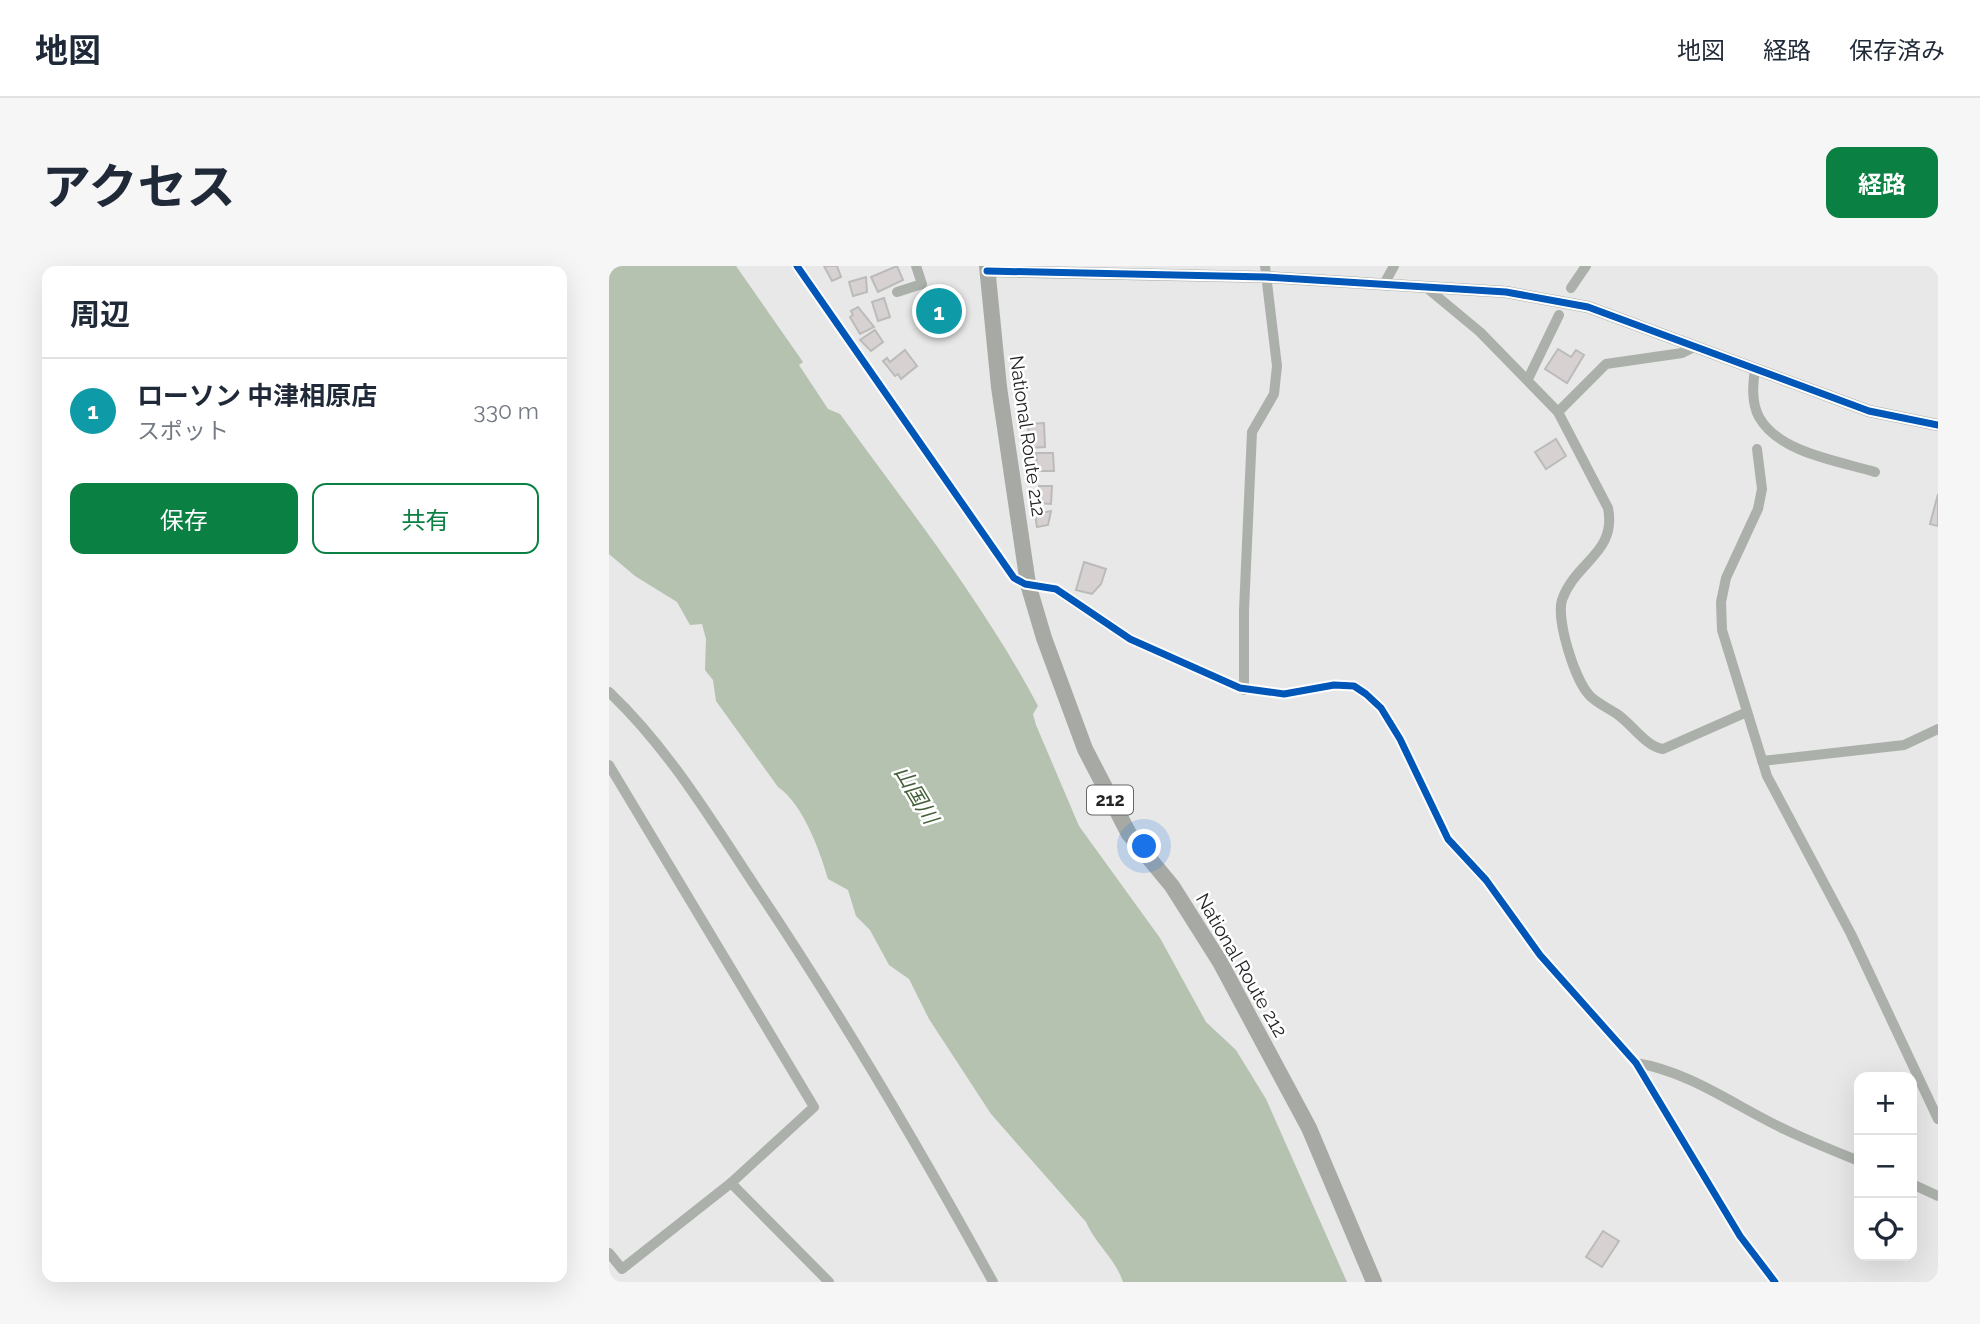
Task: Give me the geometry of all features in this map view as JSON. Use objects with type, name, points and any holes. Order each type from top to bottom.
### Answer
[{"type":"highway","name":"National Route 212","points":[[987,268],[999,387],[1028,584],[1055,670],[1085,749],[1129,834],[1172,886],[1220,962],[1309,1128],[1374,1282]]},
{"type":"street","points":[[797,266],[1014,578],[1028,584],[1056,589],[1130,639],[1244,690],[1284,694],[1334,685],[1353,686],[1381,708],[1400,739],[1448,839],[1486,880],[1540,955],[1636,1063],[1739,1236],[1775,1282]]},
{"type":"street","points":[[897,292],[922,284],[916,266]]},
{"type":"street","points":[[1384,284],[1394,266]]},
{"type":"street","points":[[1571,288],[1586,266]]},
{"type":"street","points":[[987,268],[1265,271],[1544,297],[1588,307],[1869,411],[1938,425]]},
{"type":"street","points":[[1244,690],[1244,610],[1252,432],[1274,394],[1277,366],[1265,271]]},
{"type":"street","points":[[1427,288],[1528,379],[1558,412],[1608,508],[1611,524],[1606,541],[1577,574],[1562,600],[1561,613],[1573,670],[1589,695],[1621,716],[1654,748],[1663,749],[1747,712]]},
{"type":"street","points":[[1528,379],[1559,315]]},
{"type":"street","points":[[1558,412],[1606,364],[1682,353],[1696,346]]},
{"type":"street","points":[[1755,369],[1754,402],[1759,417],[1770,430],[1793,445],[1875,472]]},
{"type":"street","points":[[1757,449],[1762,489],[1758,509],[1726,578],[1721,602],[1722,630],[1767,776],[1851,933],[1938,1119]]},
{"type":"street","points":[[609,692],[642,723],[689,786],[789,937],[879,1080],[993,1282]]},
{"type":"street","points":[[1762,761],[1904,745],[1938,729]]},
{"type":"street","points":[[609,765],[814,1107],[731,1183],[622,1269],[609,1253]]},
{"type":"street","points":[[1636,1063],[1656,1066],[1703,1085],[1784,1129],[1854,1159]]},
{"type":"street","points":[[731,1183],[829,1282]]},
{"type":"street","points":[[1917,1186],[1938,1196]]},
{"type":"water","name":"山国川","points":[[609,266],[736,266],[803,362],[799,365],[828,409],[840,414],[969,593],[1017,667],[1038,706],[1033,714],[1036,725],[1079,826],[1160,938],[1206,1022],[1236,1050],[1266,1099],[1347,1282],[1123,1282],[1120,1273],[1086,1222],[991,1114],[929,1019],[909,979],[889,965],[870,930],[856,916],[848,890],[828,879],[803,816],[778,787],[716,701],[713,680],[705,670],[706,639],[702,624],[690,625],[677,602],[635,576],[609,554]]},
{"type":"building","points":[[824,266],[837,266],[841,277],[832,281]]},
{"type":"building","points":[[897,266],[903,280],[878,292],[871,277]]},
{"type":"building","points":[[866,277],[867,292],[853,296],[849,282]]},
{"type":"building","points":[[950,292],[952,329],[928,330],[926,293]]},
{"type":"building","points":[[884,298],[890,317],[878,321],[872,302]]},
{"type":"building","points":[[858,307],[874,327],[860,334],[850,317],[853,315],[851,311]]},
{"type":"building","points":[[875,330],[883,342],[871,351],[860,340]]},
{"type":"building","points":[[1558,349],[1571,357],[1576,350],[1584,355],[1567,383],[1545,369]]},
{"type":"building","points":[[905,350],[917,366],[901,379],[898,374],[895,376],[883,361],[887,358],[890,362]]},
{"type":"building","points":[[1044,423],[1045,447],[1029,448],[1028,424]]},
{"type":"building","points":[[1556,439],[1566,456],[1546,469],[1535,452]]},
{"type":"building","points":[[1036,453],[1053,453],[1054,471],[1037,471]]},
{"type":"building","points":[[1039,486],[1052,486],[1051,504],[1038,503]]},
{"type":"building","points":[[1938,494],[1938,526],[1930,524]]},
{"type":"building","points":[[1051,511],[1048,525],[1037,527],[1035,514]]},
{"type":"building","points":[[1084,562],[1106,569],[1101,584],[1092,594],[1076,590]]},
{"type":"building","points":[[1603,1231],[1619,1241],[1602,1267],[1586,1257]]},
{"type":"cycle path","points":[[797,266],[1014,578],[1025,584],[1056,589],[1130,639],[1240,688],[1284,694],[1334,685],[1354,686],[1381,708],[1400,739],[1448,839],[1486,880],[1540,955],[1636,1063],[1740,1236],[1775,1282]]},
{"type":"cycle path","points":[[987,271],[1266,277],[1506,292],[1588,307],[1869,411],[1938,425]]},
{"type":"place","name":"ローソン 中津相原店","points":[[939,311]]}]
